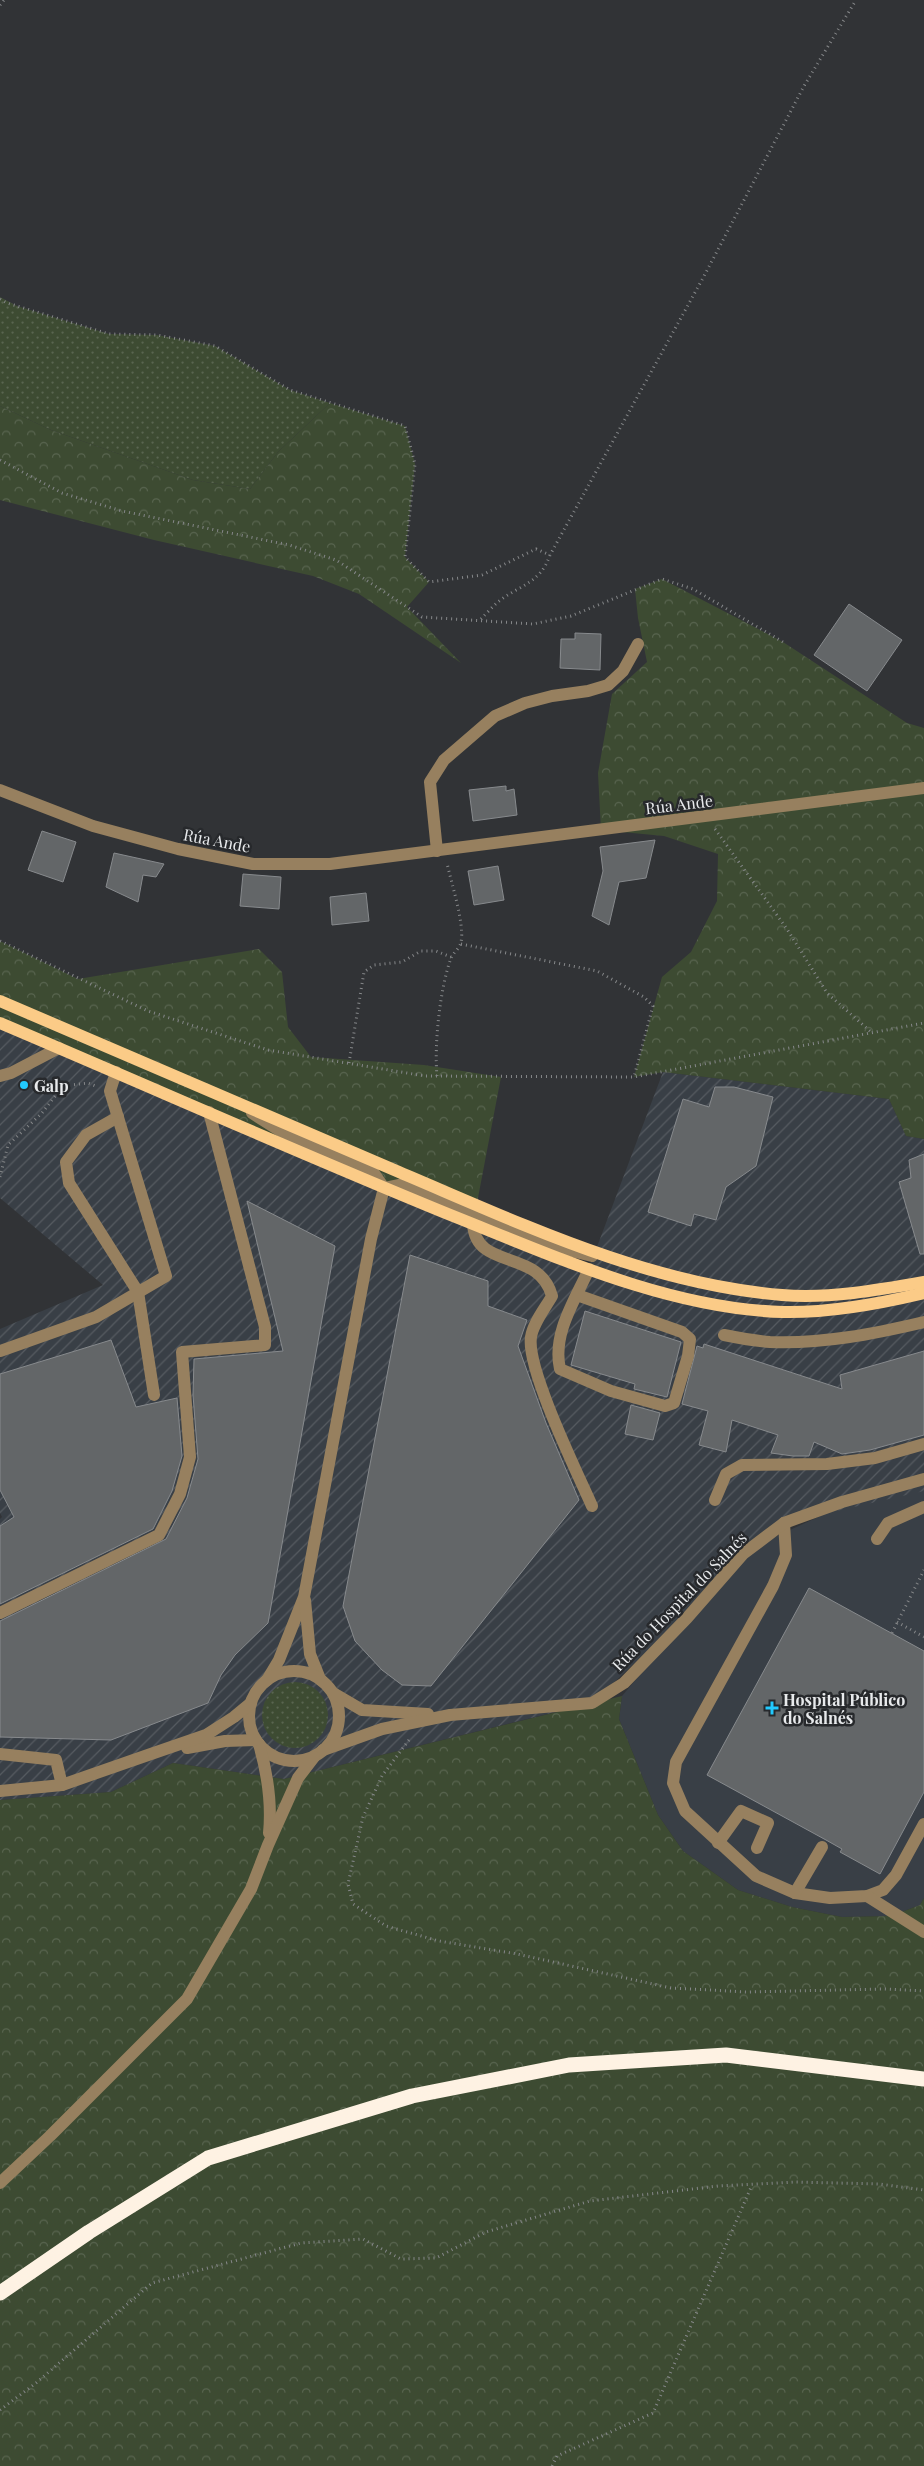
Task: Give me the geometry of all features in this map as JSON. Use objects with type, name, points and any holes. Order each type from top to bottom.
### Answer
[{"type":"highway","points":[[0,2293],[89,2232],[208,2158],[412,2096],[569,2065],[726,2055],[924,2079]]},
{"type":"main road","points":[[0,1001],[547,1234],[642,1269],[704,1283],[783,1295],[864,1292],[924,1282]]},
{"type":"main road","points":[[0,1023],[384,1188],[635,1286],[704,1303],[783,1312],[867,1306],[924,1293]]},
{"type":"street","points":[[441,851],[430,782],[444,760],[496,716],[525,703],[552,696],[588,691],[608,685],[623,671],[638,644]]},
{"type":"street","name":"Rúa Ande","points":[[0,790],[93,826],[178,849],[253,864],[330,864],[924,788]]},
{"type":"street","points":[[0,1076],[11,1073],[59,1048]]},
{"type":"street","points":[[0,1351],[96,1317],[166,1276],[110,1091],[116,1072]]},
{"type":"street","points":[[0,1791],[62,1785],[206,1734],[234,1717],[251,1704],[260,1687],[267,1680],[279,1660],[304,1597],[371,1239],[384,1188],[373,1172],[285,1134],[232,1100]]},
{"type":"street","points":[[0,1613],[159,1535],[180,1494],[190,1457],[182,1352],[265,1345],[265,1327],[209,1112]]},
{"type":"street","points":[[118,1117],[86,1135],[66,1162],[68,1183],[138,1292],[154,1395]]},
{"type":"street","points":[[384,1188],[403,1184],[543,1244],[642,1269]]},
{"type":"street","points":[[473,1224],[474,1234],[482,1249],[533,1269],[549,1284],[552,1296],[531,1334],[530,1351],[545,1397],[592,1506]]},
{"type":"street","points":[[577,1294],[682,1332],[690,1339],[688,1356],[674,1403],[665,1406],[611,1391],[560,1370],[556,1354],[560,1334],[577,1294],[589,1269]]},
{"type":"street","points":[[724,1335],[769,1342],[816,1341],[869,1334],[924,1322]]},
{"type":"street","points":[[715,1500],[726,1474],[742,1465],[827,1464],[875,1458],[924,1444]]},
{"type":"street","name":"Rúa do Hospital do Salnés","points":[[319,1754],[382,1729],[450,1715],[592,1703],[624,1683],[687,1618],[743,1554],[784,1523],[842,1502],[924,1479]]},
{"type":"street","points":[[877,1539],[888,1523],[924,1507]]},
{"type":"street","points":[[784,1523],[786,1555],[773,1586],[676,1762],[673,1783],[685,1811],[756,1876],[796,1893],[830,1898],[867,1896],[883,1890],[896,1875],[924,1824]]},
{"type":"street","points":[[0,2182],[50,2136],[187,1999],[252,1889],[268,1845],[298,1778],[332,1741],[339,1717],[338,1704],[333,1692],[320,1679],[310,1654],[304,1597]]},
{"type":"street","points":[[267,1680],[288,1672],[299,1672],[320,1679]]},
{"type":"street","name":"Rúa do Hospital do Salnés","points":[[333,1692],[362,1710],[450,1715]]},
{"type":"street","points":[[251,1704],[251,1728],[266,1768],[270,1820],[268,1845]]},
{"type":"street","points":[[148,1755],[225,1741],[257,1742],[270,1754],[284,1760],[299,1761],[319,1754]]},
{"type":"street","points":[[0,1754],[56,1760],[62,1785]]},
{"type":"street","points":[[718,1843],[741,1811],[768,1823],[757,1848]]},
{"type":"street","points":[[796,1893],[822,1847]]},
{"type":"street","points":[[867,1896],[924,1932]]},
{"type":"path","points":[[0,5],[4,0]]},
{"type":"path","points":[[480,620],[498,602],[531,583],[546,566],[550,555],[703,278],[804,86],[856,0]]},
{"type":"path","points":[[0,299],[109,334],[158,336],[215,346],[290,390],[404,426],[415,464],[406,557],[430,582],[482,574],[536,549],[550,555]]},
{"type":"path","points":[[0,460],[62,493],[122,511],[289,545],[336,560],[422,617],[532,624],[571,616],[662,579],[693,590],[783,642]]},
{"type":"path","points":[[706,817],[787,929],[827,993],[871,1032]]},
{"type":"path","points":[[436,1076],[438,1026],[451,957],[461,944],[462,930],[441,851]]},
{"type":"path","points":[[0,941],[148,1011],[268,1050],[436,1076],[634,1077],[924,1023]]},
{"type":"path","points":[[461,944],[597,971],[644,997],[653,1006],[634,1077]]},
{"type":"path","points":[[349,1064],[364,972],[374,965],[402,962],[421,951],[436,951],[451,957]]},
{"type":"path","points":[[0,1177],[8,1145],[42,1113],[63,1086],[88,1084],[110,1091]]},
{"type":"path","points":[[892,1633],[924,1570]]},
{"type":"path","points":[[897,1622],[924,1637]]},
{"type":"path","points":[[414,1739],[406,1741],[382,1776],[363,1817],[348,1884],[353,1904],[386,1926],[439,1941],[527,1956],[671,1988],[746,1992],[884,1989],[924,1991]]},
{"type":"path","points":[[0,2410],[36,2383],[152,2283],[301,2244],[363,2239],[401,2259],[436,2258],[486,2232],[590,2201],[718,2186],[795,2182],[879,2184],[924,2190]]},
{"type":"path","points":[[552,2466],[558,2456],[653,2413],[752,2185]]},
{"type":"shaded area","points":[[0,1023],[589,1268],[663,1072],[889,1099],[906,1136],[924,1139],[924,1491],[784,1523],[592,1703],[284,1779],[173,1763],[111,1792],[0,1800],[0,1519],[2,1517],[0,1513],[0,1329],[103,1285],[0,1198]]},
{"type":"shaded area","name":"Hospital Público do Salnés","points":[[924,1490],[924,1898],[920,1905],[891,1916],[842,1917],[792,1907],[738,1890],[683,1851],[658,1815],[619,1719],[622,1696],[702,1600],[755,1546],[829,1512]]},
{"type":"green space","points":[[0,297],[17,306],[109,334],[157,335],[215,346],[290,390],[330,403],[278,452],[250,489],[193,480],[51,430],[0,406]]},
{"type":"green space","points":[[330,403],[405,426],[415,464],[405,557],[429,582],[407,607],[461,663],[359,594],[313,576],[154,540],[0,500],[0,406],[51,430],[193,480],[250,489],[278,452]]},
{"type":"green space","points":[[662,579],[783,642],[907,723],[924,728],[924,1139],[906,1136],[889,1099],[663,1072],[634,1077],[662,977],[691,952],[717,901],[718,854],[664,836],[601,830],[598,773],[612,694],[647,662],[638,618],[635,589]]},
{"type":"green space","points":[[0,941],[78,979],[259,949],[282,972],[288,1027],[311,1057],[424,1065],[501,1077],[473,1224],[0,1023]]},
{"type":"green space","points":[[295,1682],[307,1685],[318,1692],[325,1703],[328,1715],[325,1727],[318,1738],[307,1745],[295,1748],[283,1745],[272,1738],[265,1727],[262,1715],[265,1703],[272,1692],[283,1685]]},
{"type":"green space","points":[[622,1696],[619,1719],[658,1815],[683,1851],[738,1890],[792,1907],[842,1917],[891,1916],[920,1905],[924,1898],[924,2466],[0,2466],[0,1800],[111,1792],[173,1763],[284,1779]]},
{"type":"building","points":[[849,604],[902,640],[867,691],[814,655]]},
{"type":"building","points":[[575,633],[601,634],[600,670],[560,668],[561,639],[575,639]]},
{"type":"building","points":[[506,786],[506,791],[514,789],[517,815],[473,821],[469,790]]},
{"type":"building","points":[[42,831],[76,842],[63,882],[28,870]]},
{"type":"building","points":[[655,840],[646,878],[619,882],[609,925],[592,916],[603,871],[600,847]]},
{"type":"building","points":[[114,853],[164,864],[156,877],[143,875],[138,902],[106,887]]},
{"type":"building","points":[[498,866],[504,900],[474,905],[468,871]]},
{"type":"building","points":[[243,874],[281,877],[279,909],[240,906]]},
{"type":"building","points":[[366,893],[369,921],[332,925],[330,897]]},
{"type":"building","points":[[715,1087],[734,1087],[773,1097],[756,1166],[726,1187],[716,1220],[694,1214],[691,1226],[648,1212],[683,1099],[709,1107]]},
{"type":"building","points":[[924,1154],[924,1254],[920,1254],[899,1182],[911,1178],[909,1160]]},
{"type":"building","points":[[247,1201],[335,1246],[268,1623],[235,1655],[221,1675],[208,1703],[111,1740],[0,1737],[0,1621],[166,1539],[187,1498],[198,1459],[193,1395],[194,1359],[283,1351]]},
{"type":"building","points":[[410,1255],[488,1281],[488,1306],[527,1320],[518,1346],[546,1423],[579,1500],[431,1686],[402,1685],[382,1670],[355,1641],[343,1606]]},
{"type":"building","points":[[585,1311],[681,1342],[667,1397],[634,1389],[635,1384],[571,1365]]},
{"type":"building","points":[[111,1340],[136,1407],[177,1398],[182,1456],[172,1491],[153,1529],[0,1604],[0,1526],[14,1517],[0,1490],[0,1374]]},
{"type":"building","points":[[704,1344],[842,1389],[840,1375],[924,1351],[924,1435],[870,1450],[842,1454],[814,1442],[809,1456],[793,1456],[771,1453],[778,1435],[732,1420],[726,1452],[699,1445],[708,1411],[682,1404],[697,1346],[703,1348]]},
{"type":"building","points":[[631,1405],[660,1413],[653,1440],[625,1434]]},
{"type":"building","points":[[809,1588],[924,1651],[924,1792],[880,1874],[840,1852],[842,1849],[707,1775]]},
{"type":"place","name":"Galp","points":[[24,1085]]},
{"type":"place","name":"Hospital Público do Salnés","points":[[772,1708]]}]
